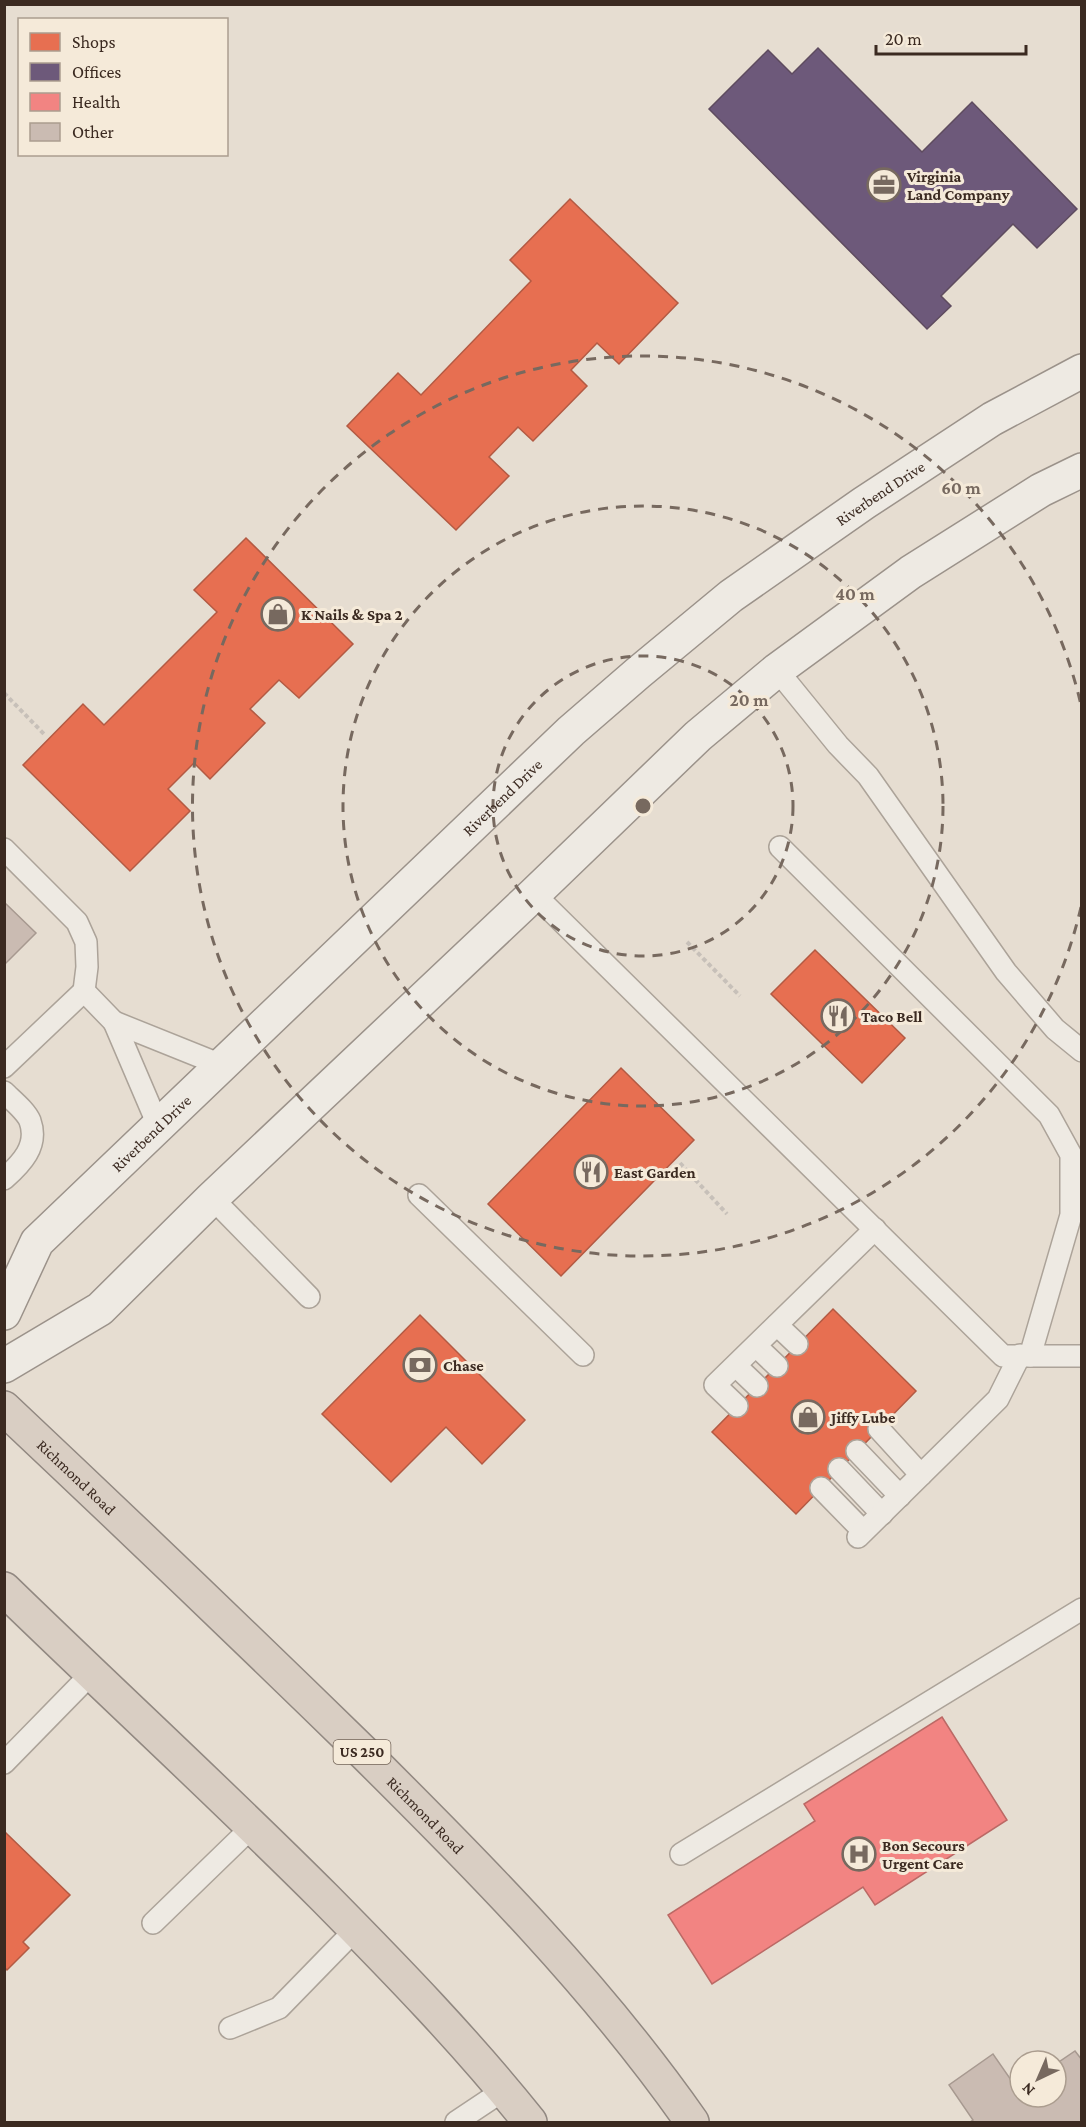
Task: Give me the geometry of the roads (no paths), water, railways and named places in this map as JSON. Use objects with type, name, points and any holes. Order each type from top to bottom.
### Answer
[{"type":"highway","name":"Richmond Road","points":[[4,1408],[222,1613],[454,1843],[565,1963],[660,2076],[692,2122]]},
{"type":"highway","points":[[4,1589],[253,1826],[356,1929],[434,2011],[530,2122]]},
{"type":"street","name":"Riverbend Drive","points":[[4,1313],[37,1242],[571,731],[731,596],[864,503],[992,419],[1082,371]]},
{"type":"street","points":[[4,1366],[100,1309],[212,1198],[698,736],[777,670],[911,572],[1041,490],[1082,470]]},
{"type":"lane","points":[[777,670],[838,745],[868,776],[1006,972],[1055,1029],[1082,1051]]},
{"type":"lane","points":[[780,847],[1049,1115],[1071,1155],[1071,1215],[1025,1356],[998,1400],[860,1534],[821,1488]]},
{"type":"lane","points":[[4,849],[77,922],[86,942],[87,966],[84,991],[4,1067]]},
{"type":"lane","points":[[534,894],[1003,1356],[1082,1356]]},
{"type":"lane","points":[[84,991],[114,1022],[158,1125]]},
{"type":"lane","points":[[114,1022],[221,1065]]},
{"type":"lane","points":[[4,1092],[30,1120],[32,1141],[24,1162],[4,1179]]},
{"type":"lane","points":[[419,1196],[583,1355]]},
{"type":"lane","points":[[212,1198],[309,1297]]},
{"type":"lane","points":[[737,1406],[716,1385],[875,1229]]},
{"type":"lane","points":[[777,1324],[797,1344]]},
{"type":"lane","points":[[756,1346],[777,1366]]},
{"type":"lane","points":[[736,1366],[757,1386]]},
{"type":"lane","points":[[879,1429],[921,1475]]},
{"type":"lane","points":[[857,1451],[900,1496]]},
{"type":"lane","points":[[839,1469],[882,1514]]},
{"type":"lane","points":[[681,1854],[1082,1609]]},
{"type":"lane","points":[[4,1763],[91,1674]]},
{"type":"lane","points":[[153,1923],[253,1826]]},
{"type":"lane","points":[[230,2028],[279,2008],[356,1929]]},
{"type":"lane","points":[[456,2122],[504,2090]]},
{"type":"place","name":"Virginia Land Company","points":[[884,185]]},
{"type":"place","name":"K Nails & Spa 2","points":[[278,614]]},
{"type":"place","name":"Taco Bell","points":[[838,1016]]},
{"type":"place","name":"East Garden","points":[[591,1172]]},
{"type":"place","name":"Chase","points":[[420,1365]]},
{"type":"place","name":"Jiffy Lube","points":[[808,1417]]},
{"type":"place","name":"Bon Secours Urgent Care","points":[[859,1854]]}]
